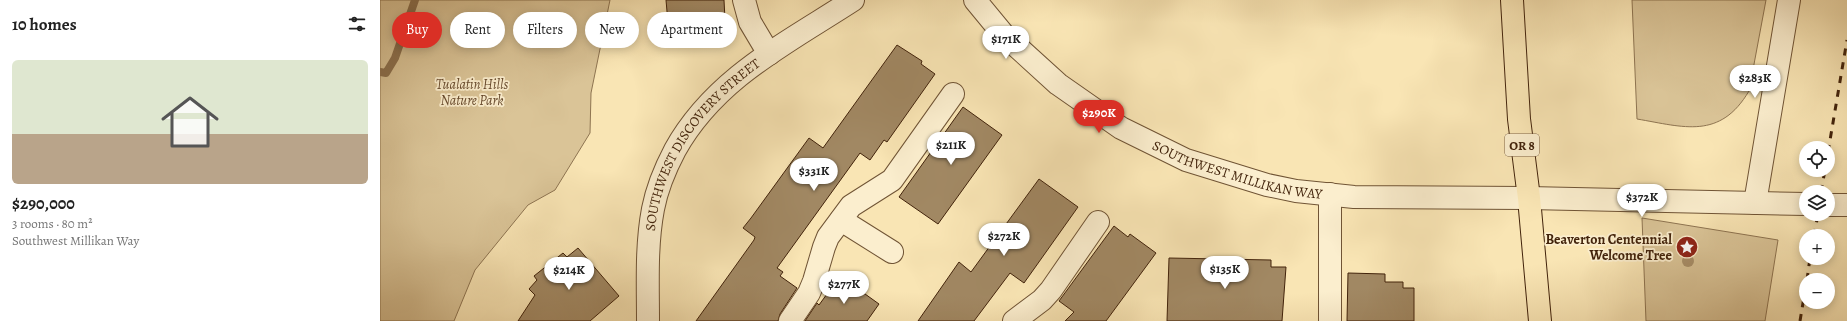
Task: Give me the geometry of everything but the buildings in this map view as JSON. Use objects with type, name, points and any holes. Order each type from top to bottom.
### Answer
[{"type":"main road","name":"OR 8","points":[[1512,0],[1519,119],[1529,198],[1540,321]]},
{"type":"street","points":[[744,0],[750,22],[769,54]]},
{"type":"street","name":"SOUTHWEST DISCOVERY STREET","points":[[648,321],[649,234],[658,187],[669,162],[696,118],[712,99],[746,69],[853,0]]},
{"type":"street","name":"SOUTHWEST MILLIKAN WAY","points":[[975,0],[1003,34],[1058,84],[1121,128],[1186,160],[1267,185],[1296,191],[1362,197],[1529,198],[1799,204]]},
{"type":"street","points":[[1755,203],[1789,0]]},
{"type":"street","points":[[790,321],[809,293],[824,247],[840,220],[851,206],[892,180],[953,94]]},
{"type":"street","points":[[1330,194],[1330,321]]},
{"type":"street","points":[[1835,205],[1847,205]]},
{"type":"street","points":[[840,220],[892,252]]},
{"type":"street","points":[[1014,321],[1051,290],[1098,222]]},
{"type":"green space","name":"Tualatin Hills Nature Park","points":[[380,0],[610,0],[608,12],[585,12],[585,48],[600,48],[591,93],[590,133],[555,190],[528,205],[475,270],[454,321],[380,321]]},
{"type":"green space","points":[[1632,0],[1766,0],[1749,91],[1738,107],[1726,117],[1713,124],[1700,126],[1685,127],[1637,119]]},
{"type":"green space","points":[[1642,218],[1778,240],[1765,321],[1646,321]]},
{"type":"waterway","points":[[380,72],[386,73],[395,58],[415,0]]},
{"type":"railway","points":[[1830,141],[1847,40]]},
{"type":"railway","points":[[1822,185],[1824,177]]},
{"type":"railway","points":[[1815,229],[1817,221]]},
{"type":"railway","points":[[1808,273],[1809,265]]},
{"type":"railway","points":[[1800,321],[1802,309]]},
{"type":"place","name":"Beaverton Centennial Welcome Tree","points":[[1687,247]]}]
